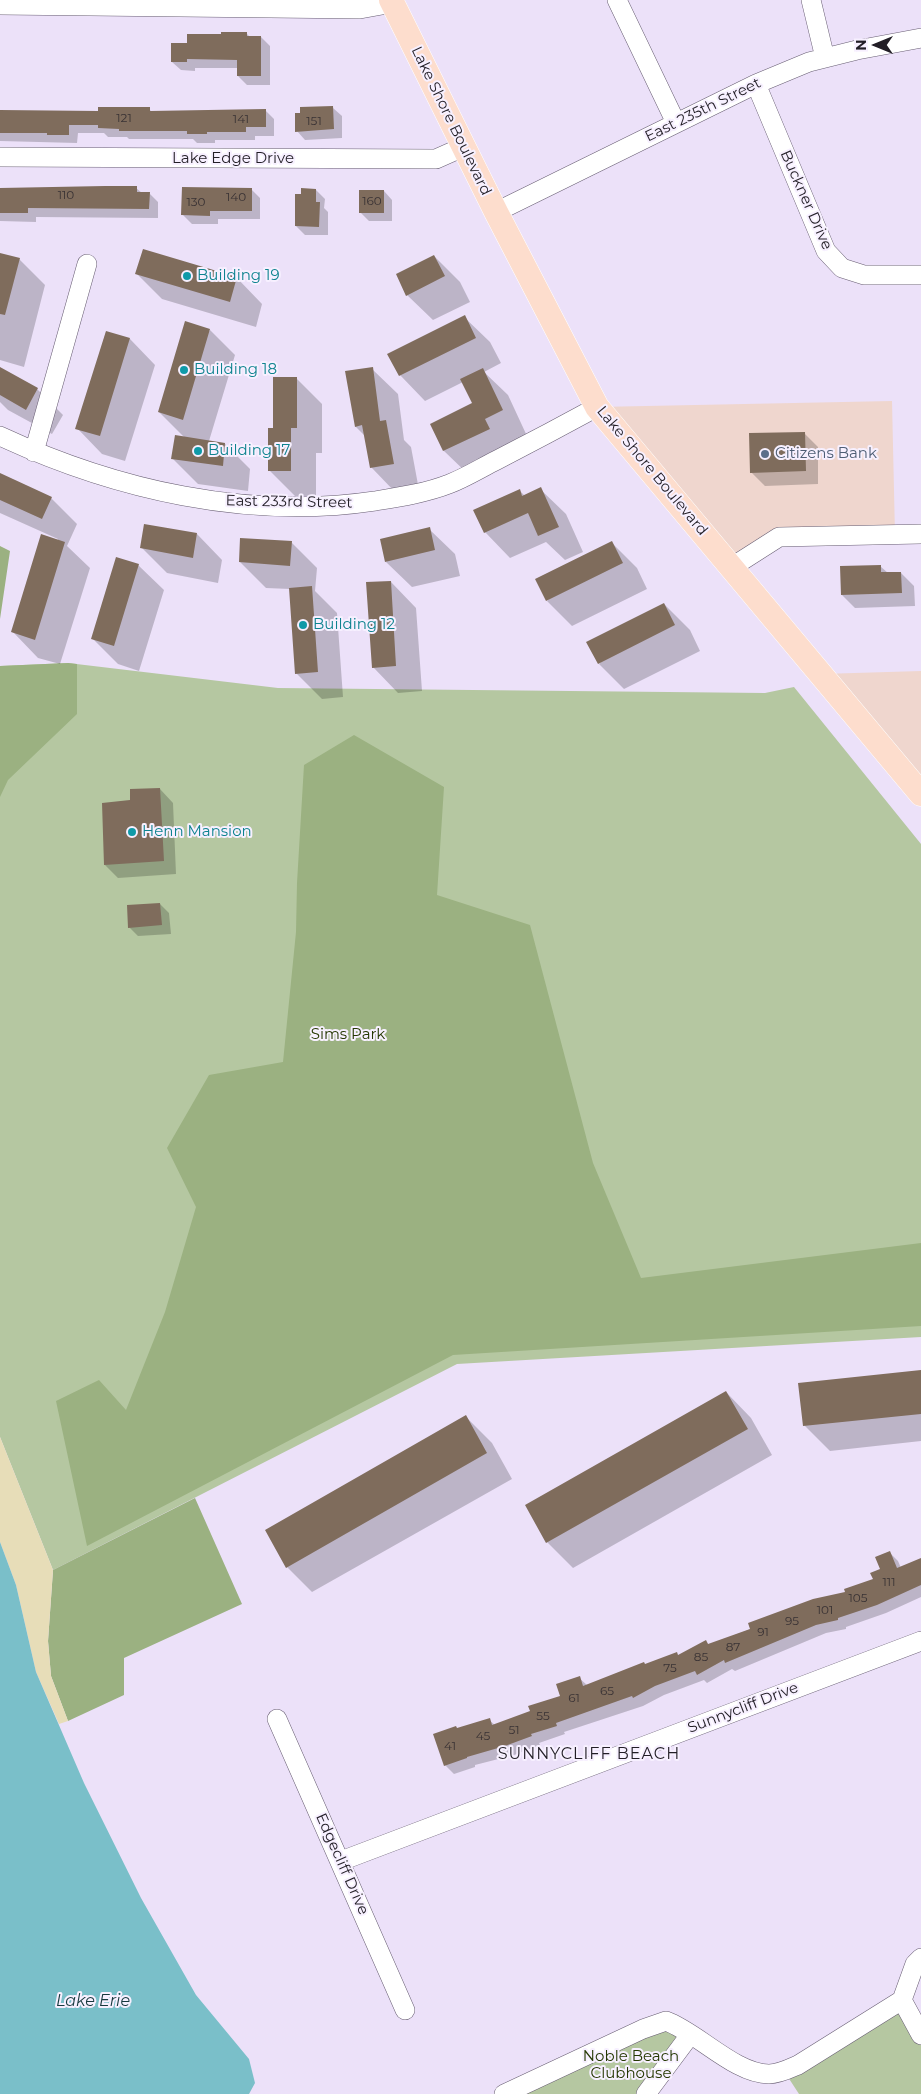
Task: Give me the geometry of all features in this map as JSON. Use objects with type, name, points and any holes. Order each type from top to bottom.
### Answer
[{"type":"main road","name":"Lake Shore Boulevard","points":[[392,1],[496,212],[597,407],[921,794]]},
{"type":"street","points":[[617,0],[676,123]]},
{"type":"street","points":[[811,0],[825,58]]},
{"type":"street","points":[[0,5],[360,9],[392,1]]},
{"type":"street","name":"East 235th Street","points":[[496,212],[756,84],[809,62],[921,38]]},
{"type":"street","name":"Buckner Drive","points":[[756,84],[826,251],[842,268],[864,275],[921,275]]},
{"type":"street","name":"Lake Edge Drive","points":[[0,157],[436,159],[464,147]]},
{"type":"street","points":[[34,452],[87,264]]},
{"type":"street","name":"East 233rd Street","points":[[0,436],[34,452],[128,484],[186,497],[272,505],[350,504],[405,496],[450,484],[597,407]]},
{"type":"street","points":[[732,566],[778,536],[921,534]]},
{"type":"street","name":"Sunnycliff Drive","points":[[341,1861],[921,1641]]},
{"type":"street","name":"Edgecliff Drive","points":[[276,1719],[341,1861],[405,2010]]},
{"type":"street","points":[[504,2094],[643,2029],[666,2021],[748,2068],[768,2074],[784,2071],[798,2065],[902,2000],[915,1964],[921,1958]]},
{"type":"street","points":[[902,2000],[921,2034]]},
{"type":"street","points":[[646,2094],[690,2035]]},
{"type":"shaded area","points":[[892,401],[895,535],[779,537],[732,567],[597,407]]},
{"type":"shaded area","points":[[921,671],[921,794],[821,674]]},
{"type":"green space","points":[[0,546],[10,551],[0,619]]},
{"type":"green space","name":"Sims Park","points":[[68,663],[278,688],[765,693],[794,687],[921,844],[921,1337],[457,1364],[53,1570],[0,1437],[0,666]]},
{"type":"green space","points":[[77,664],[77,714],[8,780],[0,797],[0,666]]},
{"type":"green space","points":[[354,735],[444,787],[437,895],[530,925],[593,1163],[641,1278],[921,1243],[921,1326],[453,1355],[87,1546],[56,1401],[99,1380],[126,1410],[165,1312],[196,1207],[167,1148],[209,1075],[283,1062],[296,932],[304,765]]},
{"type":"green space","points":[[195,1498],[242,1604],[124,1658],[124,1695],[68,1721],[51,1676],[48,1641],[53,1570]]},
{"type":"green space","points":[[902,2000],[921,2035],[921,2094],[799,2094],[784,2071]]},
{"type":"green space","name":"Noble Beach Clubhouse","points":[[666,2021],[690,2035],[646,2094],[504,2094]]},
{"type":"sand","points":[[0,1437],[53,1570],[48,1641],[51,1676],[68,1721],[59,1724],[36,1672],[16,1585],[0,1542]]},
{"type":"water","name":"Lake Erie","points":[[0,1542],[16,1585],[36,1672],[84,1783],[141,1898],[196,1995],[249,2059],[255,2083],[249,2094],[0,2094]]},
{"type":"building","points":[[221,32],[247,32],[247,36],[261,36],[261,76],[237,76],[237,60],[187,59],[187,62],[171,62],[171,43],[187,43],[187,34],[221,34]]},
{"type":"building","points":[[333,106],[334,129],[295,132],[295,113],[300,113],[300,107]]},
{"type":"building","points":[[98,107],[150,107],[150,111],[266,109],[266,127],[246,127],[246,132],[187,134],[187,131],[119,131],[119,129],[98,128],[98,125],[69,125],[69,135],[0,133],[0,110],[98,111]]},
{"type":"building","points":[[137,186],[137,192],[150,192],[149,209],[28,208],[28,213],[0,213],[0,188]]},
{"type":"building","points":[[182,187],[252,188],[252,211],[210,211],[210,216],[181,215]]},
{"type":"building","points":[[301,188],[316,189],[316,202],[320,202],[319,227],[295,226],[295,194],[301,194]]},
{"type":"building","points":[[359,190],[384,190],[384,213],[359,213]]},
{"type":"building","name":"Building 19","points":[[143,249],[237,277],[230,302],[135,274]]},
{"type":"building","points":[[0,253],[20,258],[5,315],[0,314]]},
{"type":"building","points":[[434,255],[445,276],[406,296],[396,274]]},
{"type":"building","points":[[465,315],[476,338],[399,376],[387,354]]},
{"type":"building","name":"Building 18","points":[[185,321],[210,329],[183,420],[158,412]]},
{"type":"building","points":[[106,331],[130,338],[100,436],[75,429]]},
{"type":"building","points":[[0,367],[38,388],[26,410],[0,395]]},
{"type":"building","points":[[373,367],[380,421],[386,420],[394,464],[370,468],[362,425],[355,427],[345,371]]},
{"type":"building","points":[[483,368],[503,410],[485,419],[490,429],[443,451],[430,424],[472,403],[460,379]]},
{"type":"building","points":[[273,377],[297,377],[297,428],[291,428],[291,471],[268,471],[268,428],[273,428]]},
{"type":"building","points":[[805,432],[806,471],[750,473],[749,433]]},
{"type":"building","name":"Building 17","points":[[175,435],[225,443],[223,466],[171,459]]},
{"type":"building","points":[[0,473],[52,497],[42,519],[0,500]]},
{"type":"building","points":[[541,487],[559,527],[538,536],[528,513],[484,533],[473,510],[520,489],[522,496]]},
{"type":"building","points":[[144,524],[197,533],[193,558],[140,548]]},
{"type":"building","points":[[430,527],[435,550],[385,562],[380,539]]},
{"type":"building","points":[[41,534],[65,542],[35,640],[11,632]]},
{"type":"building","points":[[240,538],[292,541],[290,566],[239,562]]},
{"type":"building","points":[[612,541],[623,563],[546,601],[535,579]]},
{"type":"building","points":[[116,557],[139,564],[114,646],[91,639]]},
{"type":"building","points":[[881,565],[881,572],[901,572],[902,593],[841,595],[840,566]]},
{"type":"building","points":[[391,581],[396,666],[372,668],[366,582]]},
{"type":"building","name":"Building 12","points":[[312,586],[318,672],[295,674],[289,588]]},
{"type":"building","points":[[664,603],[675,625],[598,664],[586,642]]},
{"type":"building","name":"Henn Mansion","points":[[160,788],[164,861],[104,865],[102,803],[130,800],[130,789]]},
{"type":"building","points":[[160,903],[162,925],[128,928],[127,905]]},
{"type":"building","points":[[921,1370],[921,1414],[803,1426],[798,1383]]},
{"type":"building","points":[[726,1391],[748,1429],[546,1543],[525,1505]]},
{"type":"building","points":[[466,1415],[487,1453],[286,1568],[265,1530]]},
{"type":"building","points":[[890,1551],[897,1568],[921,1558],[921,1585],[877,1605],[838,1618],[838,1620],[816,1625],[725,1663],[724,1660],[697,1675],[695,1671],[655,1686],[633,1698],[632,1696],[556,1723],[557,1726],[531,1734],[532,1736],[444,1766],[433,1734],[490,1718],[492,1725],[530,1711],[528,1706],[560,1696],[556,1684],[580,1676],[583,1686],[644,1662],[645,1664],[677,1652],[678,1655],[706,1640],[708,1644],[750,1629],[748,1623],[813,1599],[845,1592],[844,1589],[873,1579],[870,1573],[880,1569],[875,1557]]},
{"type":"place","name":"Building 19","points":[[187,276]]},
{"type":"place","name":"Building 18","points":[[184,370]]},
{"type":"place","name":"Building 17","points":[[198,451]]},
{"type":"place","name":"Citizens Bank","points":[[765,454]]},
{"type":"place","name":"Building 12","points":[[303,625]]},
{"type":"place","name":"Henn Mansion","points":[[132,832]]},
{"type":"district","name":"SUNNYCLIFF BEACH","points":[[589,1754]]}]
